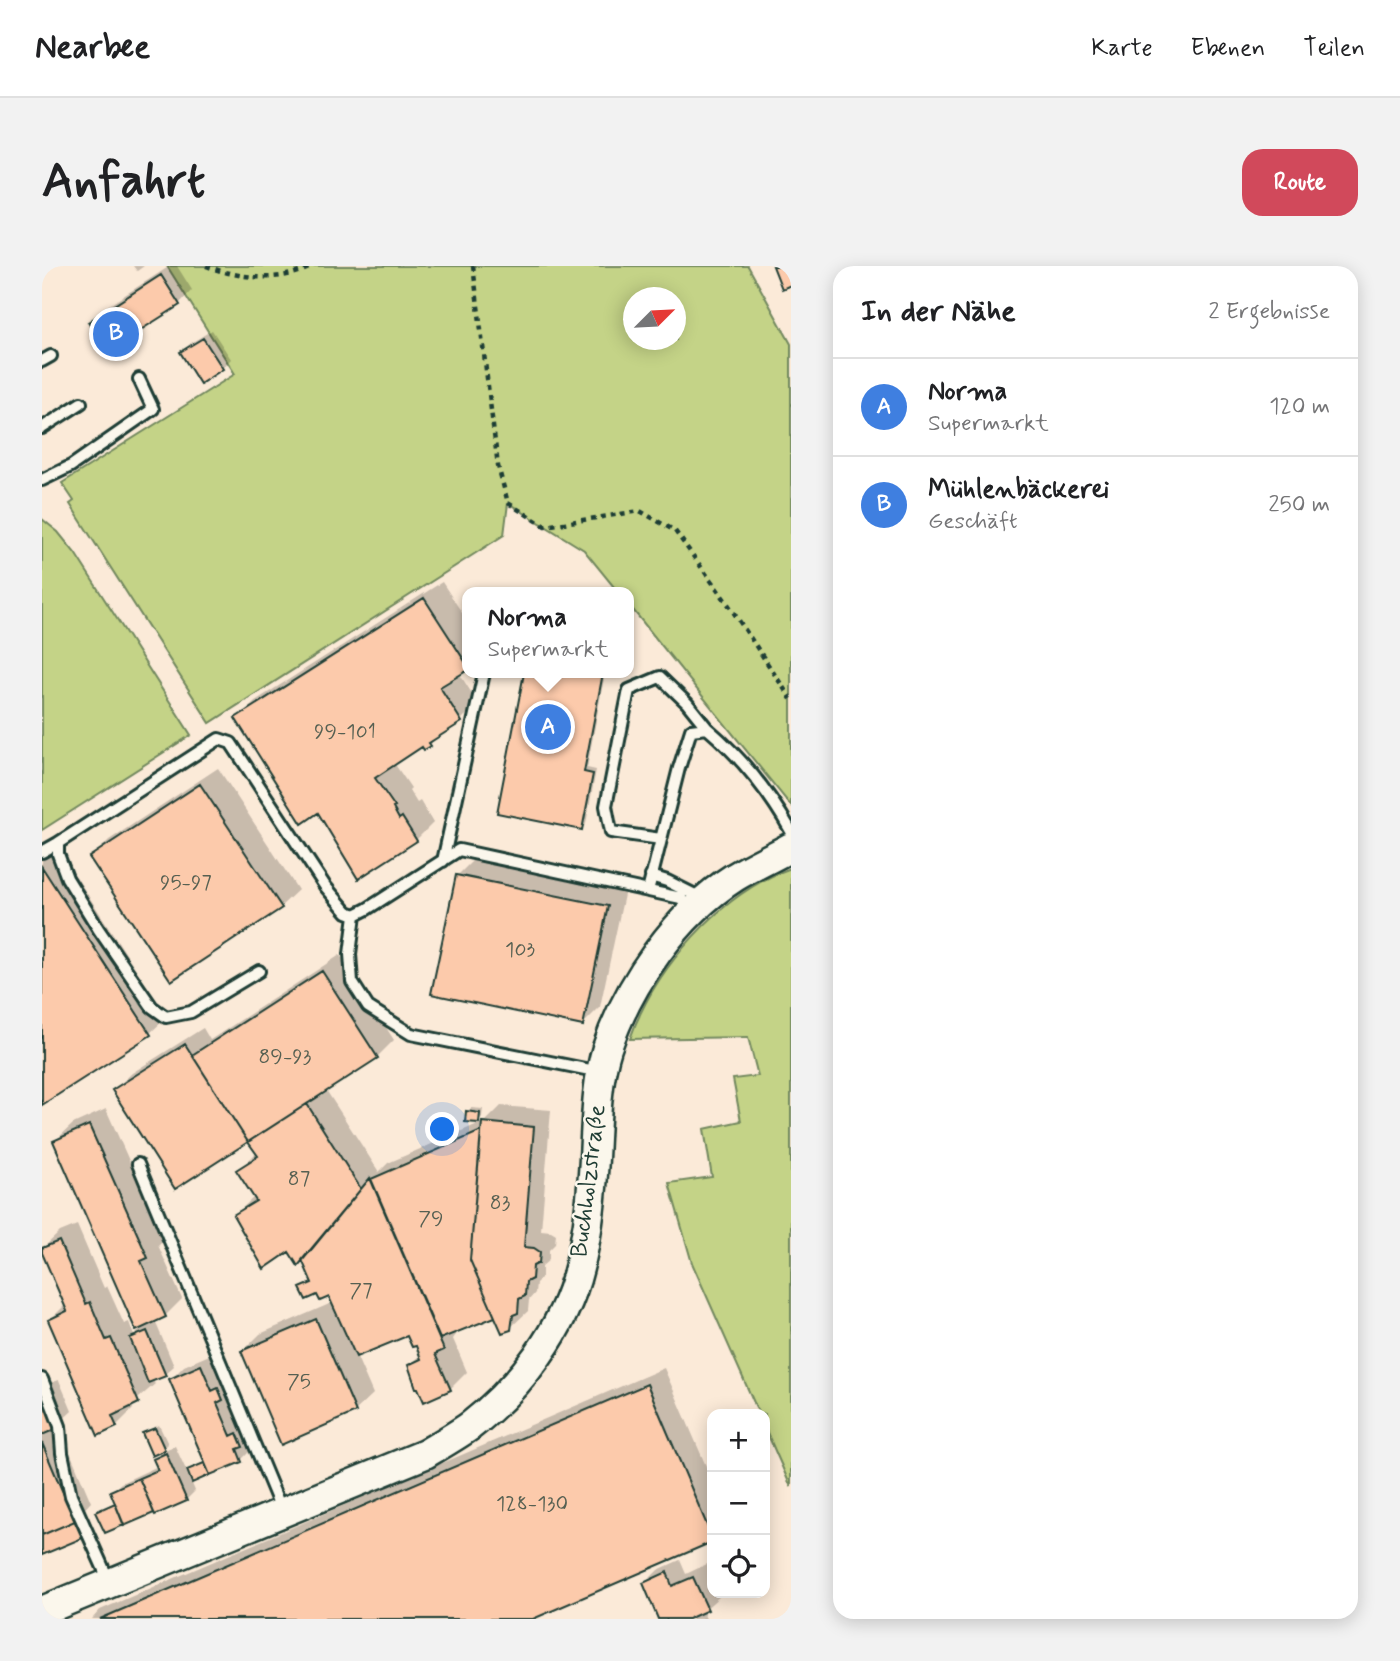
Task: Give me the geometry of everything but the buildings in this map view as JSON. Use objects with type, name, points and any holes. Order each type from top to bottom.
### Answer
[{"type":"street","name":"Buchholzstraße","points":[[42,1612],[425,1454],[470,1426],[517,1383],[557,1325],[579,1269],[591,1202],[606,1050],[629,997],[654,955],[699,907],[734,878],[791,847]]},
{"type":"lane","points":[[42,480],[71,466],[153,409],[139,379]]},
{"type":"lane","points":[[42,428],[81,403]]},
{"type":"lane","points":[[661,839],[611,832],[606,806],[629,690],[660,677],[687,703],[707,728],[732,749],[776,804],[791,831]]},
{"type":"lane","points":[[443,861],[483,678]]},
{"type":"lane","points":[[648,891],[691,730],[707,728]]},
{"type":"lane","points":[[42,852],[219,739],[231,743],[325,886],[347,912],[355,915]]},
{"type":"lane","points":[[58,843],[58,855],[67,878],[99,930],[152,1007],[166,1017],[191,1012],[260,971]]},
{"type":"lane","points":[[355,915],[459,850],[681,898],[699,907]]},
{"type":"lane","points":[[651,876],[667,881],[699,907]]},
{"type":"lane","points":[[355,915],[350,954],[352,982],[368,1007],[411,1034],[603,1073]]},
{"type":"lane","points":[[138,1164],[283,1514]]},
{"type":"lane","points":[[42,1379],[60,1426],[62,1453],[71,1496],[110,1584]]},
{"type":"path","points":[[206,266],[235,275],[275,279],[313,266]]},
{"type":"path","points":[[473,266],[498,466],[508,503],[545,526],[640,511],[675,531],[728,604],[791,699]]},
{"type":"green space","points":[[167,266],[748,266],[791,344],[791,806],[634,611],[634,587],[614,587],[584,550],[508,503],[504,535],[210,723],[70,504],[74,501],[62,483],[235,374]]},
{"type":"green space","points":[[42,519],[58,532],[75,553],[191,735],[42,830]]},
{"type":"green space","points":[[791,868],[791,1487],[770,1439],[770,1409],[757,1409],[692,1263],[669,1183],[712,1177],[704,1129],[741,1121],[733,1079],[758,1076],[748,1037],[630,1039],[655,986],[693,937],[740,895]]},
{"type":"place","name":"Mühlenbäckerei","points":[[116,334]]},
{"type":"place","name":"Norma","points":[[548,727]]}]
